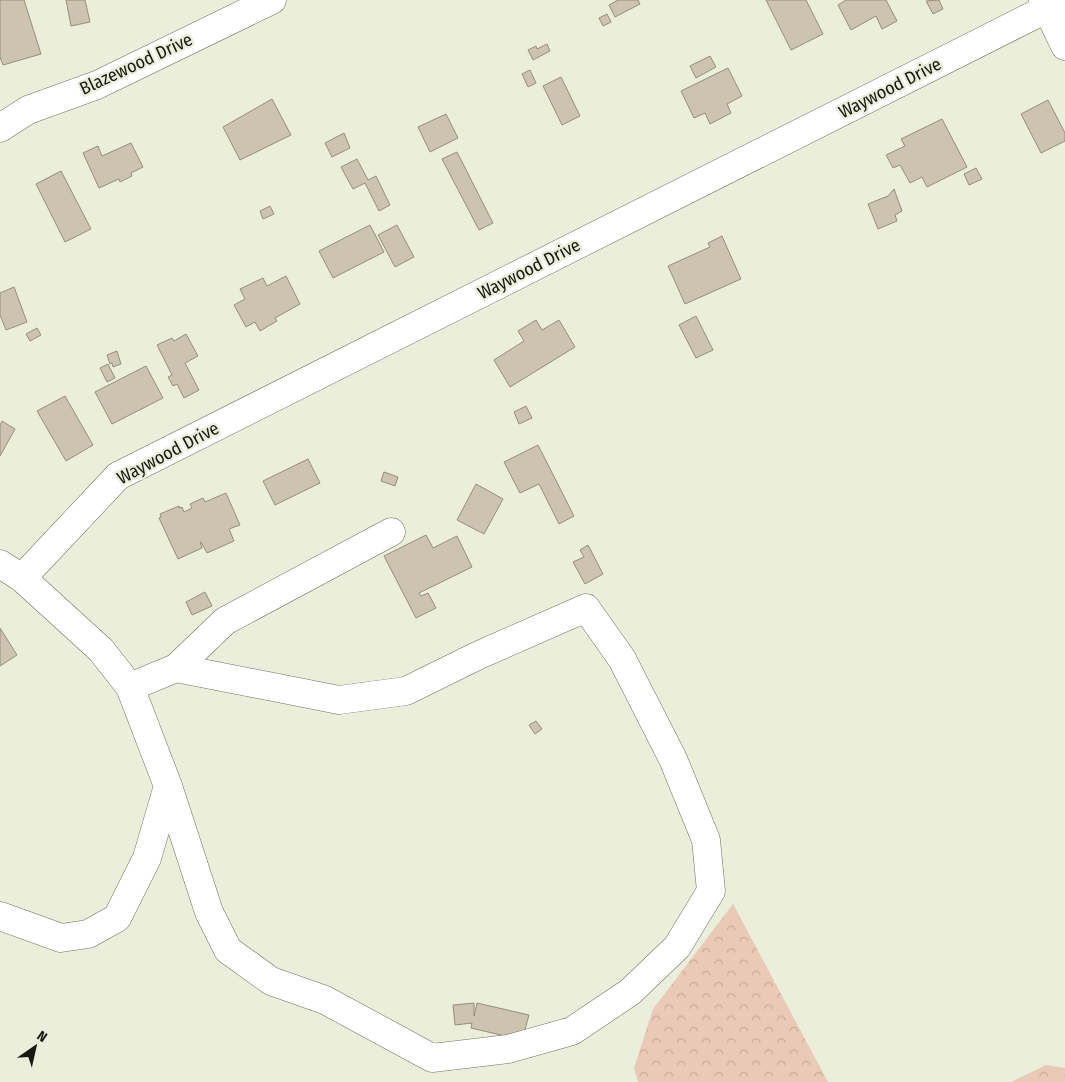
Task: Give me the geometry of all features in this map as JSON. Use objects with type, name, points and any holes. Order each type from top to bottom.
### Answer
[{"type":"street","name":"Blazewood Drive","points":[[0,128],[28,110],[97,85],[272,0]]},
{"type":"street","points":[[1051,3],[1065,46]]},
{"type":"street","name":"Waywood Drive","points":[[11,571],[118,476],[1051,3]]},
{"type":"street","points":[[130,687],[176,668],[225,621],[391,532]]},
{"type":"street","points":[[11,571],[101,650],[130,687],[168,786],[209,912],[228,950],[271,981],[326,1000],[432,1058],[508,1049],[572,1031],[630,992],[677,947],[711,891],[706,840],[673,759],[622,659],[586,608],[479,655],[406,691],[339,700],[176,668]]},
{"type":"street","points":[[0,916],[61,938],[88,934],[117,918],[147,858],[168,786]]},
{"type":"green space","points":[[733,904],[828,1082],[638,1082],[634,1068],[653,1009]]},
{"type":"green space","points":[[1046,1065],[1065,1068],[1065,1082],[1011,1082]]},
{"type":"building","points":[[0,0],[24,0],[41,54],[3,65],[0,57]]},
{"type":"building","points":[[66,0],[85,0],[90,22],[71,26]]},
{"type":"building","points":[[618,0],[638,0],[640,4],[615,17],[609,5]]},
{"type":"building","points":[[766,0],[806,0],[823,34],[791,50]]},
{"type":"building","points":[[846,0],[886,0],[897,21],[882,29],[876,16],[851,30],[838,5]]},
{"type":"building","points":[[939,0],[943,9],[933,14],[926,1]]},
{"type":"building","points":[[607,14],[611,22],[603,26],[599,18]]},
{"type":"building","points":[[547,44],[550,51],[533,60],[528,50],[536,46],[537,49]]},
{"type":"building","points":[[710,56],[716,67],[696,78],[690,66]]},
{"type":"building","points":[[728,68],[742,96],[727,104],[731,113],[710,124],[705,113],[694,118],[681,91]]},
{"type":"building","points":[[530,70],[536,83],[528,87],[522,74]]},
{"type":"building","points":[[561,77],[580,116],[562,125],[543,86]]},
{"type":"building","points":[[272,99],[291,135],[240,160],[223,127]]},
{"type":"building","points":[[1048,100],[1065,133],[1065,141],[1041,153],[1021,114]]},
{"type":"building","points":[[446,114],[458,138],[430,152],[418,127]]},
{"type":"building","points":[[942,119],[967,167],[927,187],[922,177],[910,183],[900,165],[893,168],[886,155],[905,146],[901,139]]},
{"type":"building","points":[[344,133],[350,148],[332,157],[325,143]]},
{"type":"building","points":[[131,143],[143,167],[131,173],[132,176],[120,182],[119,179],[99,188],[83,153],[98,146],[102,156]]},
{"type":"building","points":[[457,152],[493,223],[479,230],[442,159]]},
{"type":"building","points":[[357,159],[368,180],[376,176],[390,205],[379,211],[365,183],[353,189],[341,167]]},
{"type":"building","points":[[976,168],[982,179],[969,185],[964,174]]},
{"type":"building","points":[[61,171],[91,229],[65,242],[36,184]]},
{"type":"building","points":[[894,189],[902,211],[895,215],[897,221],[878,229],[868,204],[888,196]]},
{"type":"building","points":[[270,206],[274,214],[263,219],[260,211]]},
{"type":"building","points":[[370,225],[384,252],[333,278],[319,251]]},
{"type":"building","points":[[397,225],[414,257],[395,267],[378,235]]},
{"type":"building","points":[[722,236],[741,279],[685,304],[668,266],[710,247],[708,243]]},
{"type":"building","points":[[286,276],[300,304],[275,318],[277,321],[260,331],[255,322],[246,327],[234,305],[245,299],[240,289],[263,278],[267,286]]},
{"type":"building","points":[[14,287],[27,322],[6,330],[0,315],[0,293]]},
{"type":"building","points":[[696,316],[713,350],[696,358],[679,325]]},
{"type":"building","points":[[536,320],[542,330],[559,320],[575,347],[510,387],[494,360],[524,341],[518,331]]},
{"type":"building","points":[[37,328],[41,335],[30,341],[26,334]]},
{"type":"building","points":[[186,334],[198,356],[185,363],[199,390],[184,398],[177,384],[173,386],[168,377],[172,375],[157,345],[172,338],[174,341]]},
{"type":"building","points":[[117,351],[121,364],[113,367],[107,355]]},
{"type":"building","points":[[108,364],[115,378],[107,382],[100,368]]},
{"type":"building","points":[[146,366],[163,398],[112,424],[95,392]]},
{"type":"building","points":[[65,396],[93,445],[66,461],[37,411]]},
{"type":"building","points":[[526,406],[532,418],[519,424],[514,412]]},
{"type":"building","points":[[2,421],[15,429],[0,456],[0,425]]},
{"type":"building","points":[[538,445],[574,516],[559,524],[539,484],[520,493],[504,462]]},
{"type":"building","points":[[308,459],[320,483],[275,505],[263,481]]},
{"type":"building","points":[[384,472],[398,477],[395,486],[381,481]]},
{"type":"building","points":[[476,484],[503,499],[484,534],[457,520]]},
{"type":"building","points":[[226,493],[240,525],[229,529],[234,541],[207,553],[200,542],[202,548],[178,559],[159,518],[161,517],[160,514],[179,506],[179,508],[182,507],[184,512],[192,508],[190,504],[203,498],[205,502]]},
{"type":"building","points":[[426,535],[433,548],[457,536],[472,567],[419,593],[421,596],[428,593],[436,608],[416,618],[384,556]]},
{"type":"building","points":[[588,545],[603,574],[585,584],[573,562],[584,557],[580,550]]},
{"type":"building","points":[[205,592],[212,606],[192,615],[186,602]]},
{"type":"building","points":[[0,628],[17,655],[0,666]]},
{"type":"building","points":[[536,721],[542,729],[535,734],[529,725]]},
{"type":"building","points":[[474,1003],[474,1016],[477,1003],[529,1015],[522,1040],[471,1028],[472,1023],[455,1025],[453,1005]]}]
